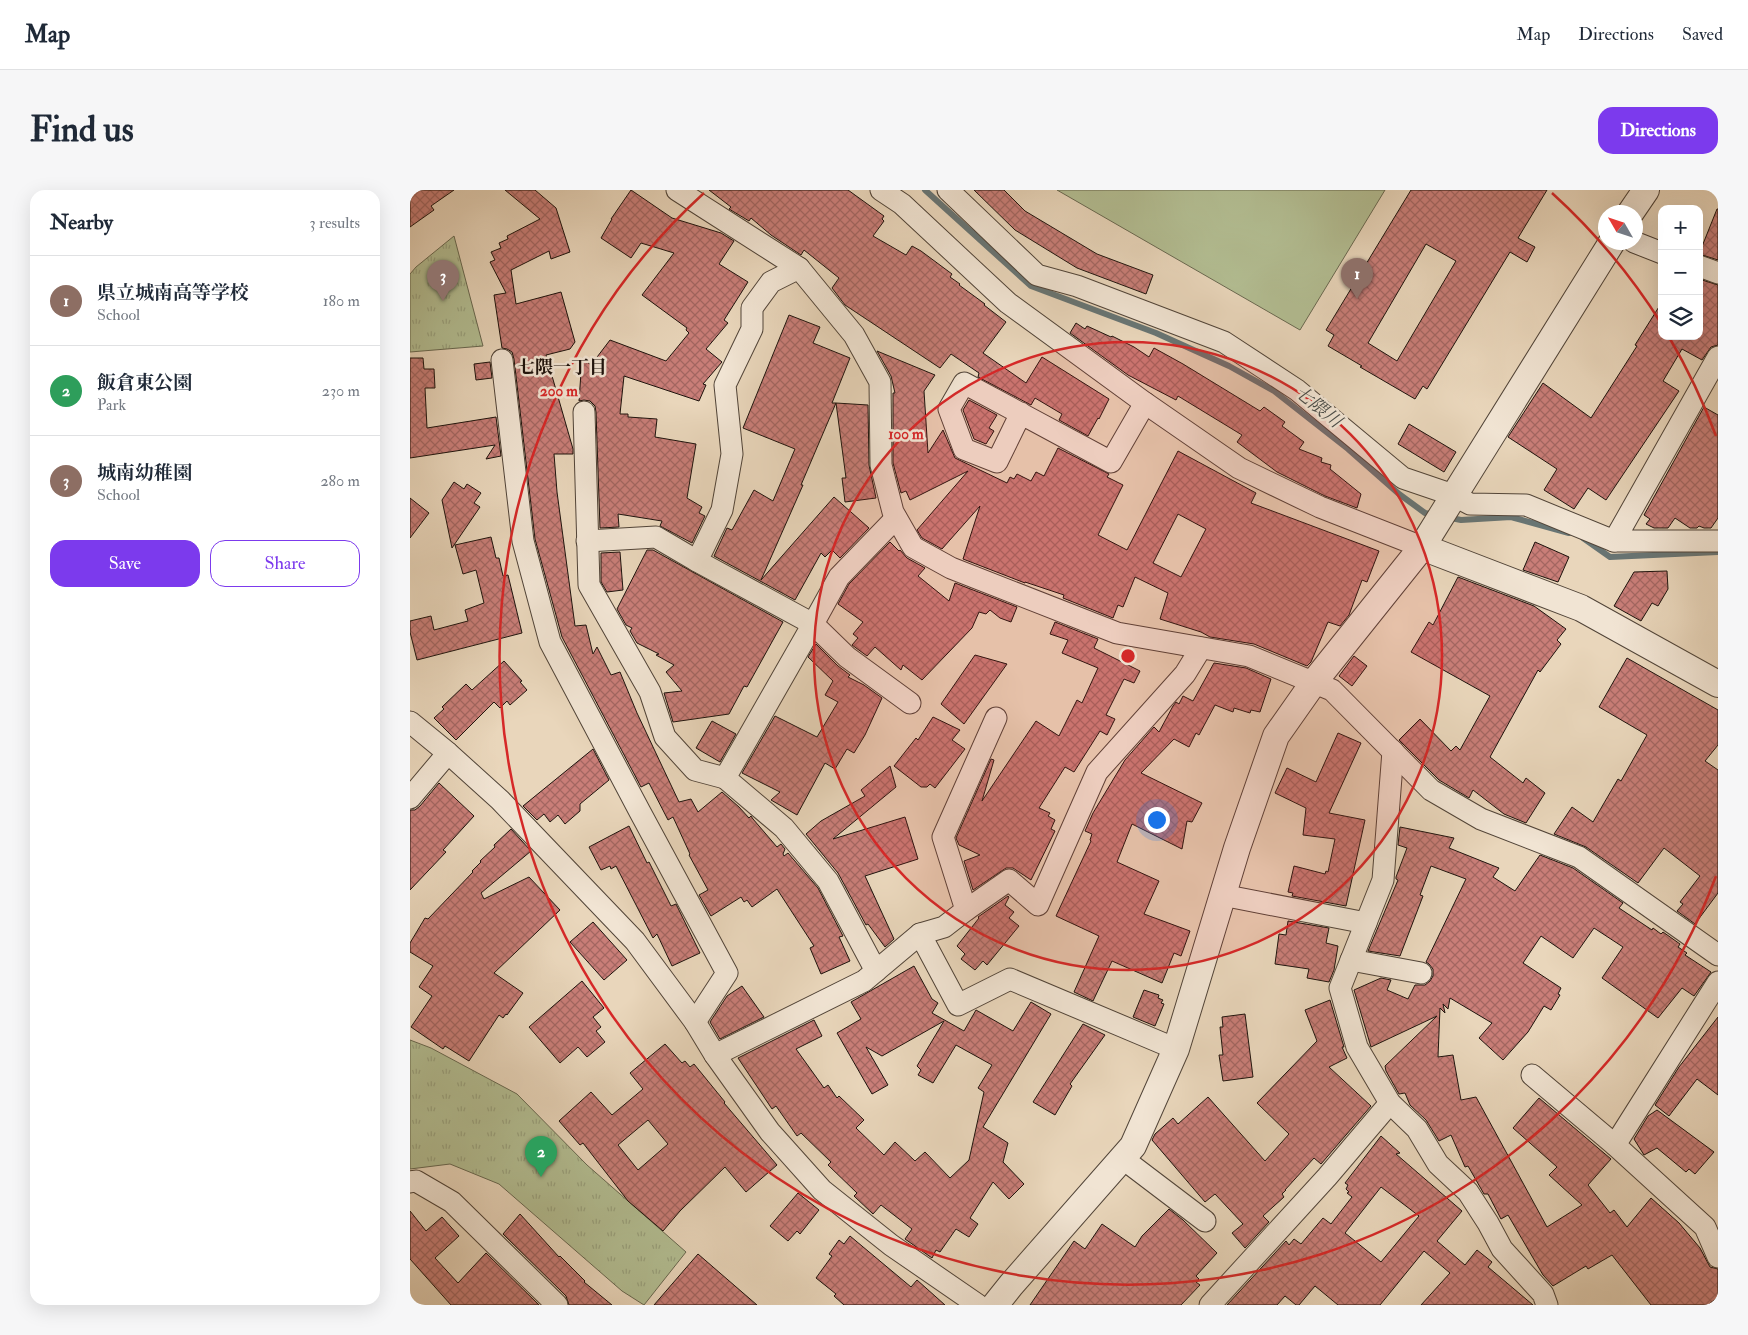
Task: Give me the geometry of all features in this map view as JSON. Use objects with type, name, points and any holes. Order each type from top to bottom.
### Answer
[{"type":"street","points":[[677,190],[799,268],[854,335],[880,382],[881,465],[893,512],[913,547],[951,568],[1117,633],[1249,656],[1332,690],[1431,790],[1481,818],[1579,857],[1718,955]]},
{"type":"street","points":[[881,190],[908,196],[1008,303],[1239,468],[1320,507],[1425,540],[1581,608],[1718,684]]},
{"type":"street","points":[[948,190],[1037,275],[1077,286],[1224,342],[1297,390],[1403,478],[1450,500],[1470,504],[1526,505],[1614,540],[1718,541]]},
{"type":"street","points":[[1636,205],[1646,190]]},
{"type":"street","points":[[1643,246],[1658,251]]},
{"type":"street","points":[[995,1305],[1010,1285],[1133,1146],[1176,1049],[1237,848],[1276,736],[1314,682],[1425,540],[1607,250]]},
{"type":"street","points":[[1703,267],[1718,273]]},
{"type":"street","points":[[697,561],[722,510],[732,454],[725,385],[752,329],[752,308],[771,282],[799,268]]},
{"type":"street","points":[[1614,540],[1710,390],[1718,358]]},
{"type":"street","points":[[502,360],[522,541],[550,642],[727,972],[695,1022]]},
{"type":"street","points":[[1020,413],[1111,462],[1146,403]]},
{"type":"street","points":[[584,412],[589,585],[650,692],[665,737],[695,770],[725,778],[784,828],[828,881],[876,971]]},
{"type":"street","points":[[725,778],[839,577],[896,518]]},
{"type":"street","points":[[587,541],[656,537],[813,624],[847,657],[910,703]]},
{"type":"street","points":[[715,1054],[864,981],[920,934],[944,926],[1009,880],[1038,905],[1097,772],[1185,674],[1201,648]]},
{"type":"street","points":[[966,910],[943,837],[996,718]]},
{"type":"street","points":[[410,722],[500,800],[635,941],[695,1022],[715,1054],[770,1132],[822,1190],[891,1245],[978,1305]]},
{"type":"street","points":[[1393,751],[1383,880],[1340,988],[1342,997],[1357,1047],[1390,1102],[1417,1129],[1438,1164],[1468,1192],[1502,1249],[1543,1294],[1547,1305]]},
{"type":"street","points":[[410,798],[448,753]]},
{"type":"street","points":[[1222,895],[1366,922]]},
{"type":"street","points":[[920,934],[958,1005],[1010,979],[1176,1049]]},
{"type":"street","points":[[1351,960],[1422,973]]},
{"type":"street","points":[[1615,1145],[1718,982]]},
{"type":"street","points":[[1532,1075],[1615,1145],[1704,1227],[1718,1256]]},
{"type":"street","points":[[1210,1305],[1327,1177],[1390,1102]]},
{"type":"street","points":[[1122,1158],[1205,1221]]},
{"type":"street","points":[[410,1182],[416,1182],[452,1202],[557,1305]]},
{"type":"green space","points":[[1057,190],[1385,190],[1300,330]]},
{"type":"green space","points":[[454,236],[483,346],[410,352],[410,274]]},
{"type":"green space","points":[[410,1040],[431,1048],[517,1094],[587,1165],[686,1252],[644,1305],[622,1291],[499,1184],[450,1164],[410,1169]]},
{"type":"building","points":[[410,190],[454,190],[431,206],[434,210],[410,227]]},
{"type":"building","points":[[505,190],[535,190],[556,208],[570,252],[551,259],[549,251],[511,270],[516,304],[561,292],[575,342],[570,349],[546,355],[573,449],[573,454],[554,454],[557,492],[575,626],[586,625],[593,654],[597,647],[611,675],[620,672],[679,802],[691,799],[698,812],[722,792],[749,818],[751,816],[777,847],[781,844],[785,849],[784,856],[788,853],[818,888],[843,936],[839,937],[850,961],[821,974],[810,948],[814,946],[777,889],[752,907],[747,900],[744,902],[741,897],[711,916],[699,895],[708,890],[689,855],[673,817],[668,820],[649,783],[641,787],[562,637],[535,539],[514,359],[512,352],[502,348],[494,295],[506,293],[490,262],[495,260],[491,252],[501,248],[499,243],[508,239],[507,236],[540,219]]},
{"type":"building","points":[[631,190],[672,218],[721,233],[734,241],[719,264],[748,282],[724,320],[728,323],[706,349],[722,362],[703,384],[706,385],[699,401],[624,376],[620,414],[628,414],[628,417],[657,419],[655,437],[696,444],[687,498],[702,507],[699,513],[705,516],[692,543],[660,526],[662,521],[618,514],[619,527],[600,528],[596,412],[595,406],[590,401],[579,401],[582,358],[591,365],[610,340],[666,361],[689,333],[686,330],[687,328],[642,295],[674,253],[641,243],[631,258],[601,238],[611,219]]},
{"type":"building","points":[[709,190],[848,190],[884,216],[882,219],[884,221],[873,236],[906,255],[912,246],[921,251],[952,274],[950,277],[959,285],[1006,322],[983,353],[1026,383],[1042,357],[1109,399],[1099,419],[1088,436],[1059,420],[1062,414],[1035,398],[1031,405],[978,377],[979,373],[951,354],[940,368],[845,305],[832,288],[839,278],[804,250],[801,255],[771,235],[751,218],[749,221],[729,209],[731,207]]},
{"type":"building","points":[[974,190],[1004,190],[1025,211],[1097,254],[1153,275],[1146,294],[1077,268],[1015,230]]},
{"type":"building","points":[[1411,190],[1547,190],[1518,238],[1535,247],[1527,262],[1510,252],[1427,389],[1423,386],[1415,399],[1328,346],[1334,335],[1326,330]],"holes":[[[1426,244],[1456,261],[1397,361],[1368,343]]]},
{"type":"building","points":[[1718,209],[1718,260],[1703,255],[1703,244]]},
{"type":"building","points":[[1703,280],[1718,285],[1718,345],[1711,347],[1702,360],[1682,349],[1663,381],[1679,391],[1606,500],[1588,488],[1574,509],[1544,490],[1557,469],[1508,437],[1543,383],[1591,418],[1637,346],[1635,345],[1658,308],[1658,340],[1703,340]]},
{"type":"building","points":[[789,315],[820,327],[813,343],[850,358],[832,403],[836,403],[801,485],[803,485],[761,580],[834,497],[869,528],[840,558],[832,550],[825,557],[821,553],[795,600],[714,556],[727,528],[732,530],[754,490],[773,501],[795,449],[743,428]]},
{"type":"building","points":[[1076,323],[1085,329],[1087,326],[1112,336],[1149,357],[1154,348],[1260,411],[1264,407],[1285,422],[1282,426],[1304,442],[1299,449],[1322,458],[1321,462],[1331,465],[1330,469],[1361,494],[1357,508],[1325,496],[1277,472],[1237,442],[1242,435],[1178,396],[1176,400],[1128,375],[1070,333]]},
{"type":"building","points":[[877,351],[935,375],[924,391],[928,453],[943,430],[955,458],[1007,483],[1010,477],[1014,479],[1017,474],[1031,481],[1036,472],[1044,476],[1058,448],[1109,474],[1107,477],[1123,485],[1098,535],[1127,550],[1178,451],[1256,493],[1251,503],[1379,551],[1367,582],[1362,580],[1349,615],[1340,626],[1328,622],[1311,662],[1307,666],[1254,644],[1210,637],[1201,632],[1160,619],[1168,593],[1135,577],[1123,607],[1118,605],[1113,618],[1063,598],[1064,595],[1025,583],[963,559],[980,506],[942,549],[922,538],[917,530],[968,471],[910,500],[906,491],[901,493],[893,463],[893,393],[895,393],[891,376]],"holes":[[[1178,514],[1206,529],[1181,577],[1153,563]]]},
{"type":"building","points":[[410,358],[423,358],[424,369],[434,369],[435,388],[425,388],[427,428],[496,417],[501,456],[486,459],[495,445],[410,458]]},
{"type":"building","points":[[490,362],[492,378],[476,380],[474,364]]},
{"type":"building","points":[[969,400],[997,415],[989,428],[994,431],[986,444],[974,439],[963,410]]},
{"type":"building","points":[[836,403],[868,405],[869,465],[876,498],[845,502],[842,478],[846,478]]},
{"type":"building","points":[[1704,407],[1718,415],[1718,518],[1711,528],[1699,526],[1697,528],[1690,528],[1675,518],[1668,528],[1654,528],[1646,524],[1650,519],[1644,515]]},
{"type":"building","points":[[1409,424],[1456,452],[1444,472],[1398,444]]},
{"type":"building","points":[[454,482],[464,489],[467,484],[481,493],[474,503],[480,507],[452,548],[442,500]]},
{"type":"building","points":[[410,498],[429,513],[410,538]]},
{"type":"building","points":[[491,537],[503,576],[508,575],[522,633],[417,660],[410,632],[410,621],[431,616],[434,630],[468,621],[465,610],[484,603],[476,570],[463,574],[455,545]]},
{"type":"building","points":[[890,542],[907,558],[925,568],[918,576],[949,601],[955,583],[1017,607],[1011,622],[1000,618],[990,610],[986,614],[979,612],[972,628],[922,680],[903,665],[901,670],[875,647],[867,656],[852,645],[858,638],[853,634],[863,622],[838,604],[849,584]]},
{"type":"building","points":[[1535,542],[1569,557],[1558,582],[1523,570]]},
{"type":"building","points":[[647,550],[653,550],[783,622],[747,687],[744,686],[729,714],[673,722],[664,693],[682,691],[666,672],[674,665],[656,655],[659,654],[637,643],[630,631],[632,628],[626,625],[617,609]]},
{"type":"building","points":[[620,552],[623,590],[607,592],[601,582],[601,553]]},
{"type":"building","points":[[1667,571],[1668,589],[1658,606],[1652,603],[1641,621],[1614,606],[1634,572]]},
{"type":"building","points":[[1458,577],[1534,606],[1566,629],[1557,640],[1561,644],[1540,672],[1538,670],[1490,757],[1523,783],[1526,778],[1545,793],[1526,823],[1504,814],[1473,790],[1469,798],[1439,780],[1399,740],[1420,719],[1451,751],[1456,746],[1460,750],[1490,696],[1411,652],[1429,622],[1433,625]]},
{"type":"building","points":[[1055,622],[1098,639],[1094,648],[1140,671],[1134,683],[1124,679],[1106,715],[1115,719],[1107,735],[1100,731],[1074,772],[1065,767],[1039,808],[1050,813],[1048,816],[1055,820],[1051,829],[1055,831],[1031,880],[1013,868],[1006,868],[973,890],[964,861],[980,855],[959,845],[956,838],[991,759],[994,760],[982,801],[1036,721],[1059,736],[1077,700],[1082,703],[1098,668],[1062,653],[1068,640],[1050,634]]},
{"type":"building","points":[[816,644],[850,675],[848,677],[864,685],[882,698],[865,735],[854,753],[847,749],[835,769],[825,763],[797,815],[771,800],[780,792],[742,773],[775,716],[817,737],[838,702],[825,695],[833,681],[808,657]]},
{"type":"building","points":[[975,655],[1007,664],[964,724],[941,704]]},
{"type":"building","points":[[1354,656],[1367,666],[1352,686],[1339,676]]},
{"type":"building","points":[[1627,658],[1718,710],[1718,745],[1705,761],[1718,770],[1718,893],[1695,924],[1677,911],[1683,904],[1680,902],[1700,876],[1664,848],[1638,883],[1586,847],[1554,834],[1572,807],[1593,822],[1618,779],[1621,781],[1647,735],[1599,707]]},
{"type":"building","points":[[504,661],[522,681],[520,682],[527,690],[510,705],[507,701],[500,708],[494,702],[456,740],[434,718],[444,709],[442,707],[466,684],[472,690]]},
{"type":"building","points":[[1214,663],[1246,668],[1271,679],[1260,712],[1251,710],[1250,713],[1234,708],[1233,712],[1215,705],[1199,735],[1196,733],[1189,747],[1174,739],[1141,773],[1202,803],[1192,822],[1187,821],[1182,849],[1132,824],[1117,862],[1159,881],[1144,914],[1190,931],[1181,956],[1174,953],[1162,983],[1112,961],[1093,1001],[1074,992],[1099,936],[1056,916],[1091,841],[1092,834],[1085,831],[1093,813],[1125,760],[1154,727],[1159,732],[1176,702],[1179,704],[1183,696],[1193,701]]},
{"type":"building","points":[[933,717],[960,730],[952,740],[965,749],[935,788],[930,784],[927,787],[921,787],[894,766],[916,738],[918,740]]},
{"type":"building","points":[[712,721],[736,734],[720,762],[696,748]]},
{"type":"building","points":[[1338,733],[1361,743],[1329,813],[1365,820],[1346,906],[1292,896],[1293,893],[1288,892],[1294,866],[1325,874],[1326,871],[1328,872],[1335,839],[1303,835],[1306,808],[1275,793],[1287,768],[1316,782]]},
{"type":"building","points":[[593,749],[609,780],[580,804],[580,811],[565,824],[558,815],[550,822],[544,814],[537,820],[523,806]]},
{"type":"building","points":[[890,766],[896,787],[833,839],[905,817],[918,859],[865,876],[894,939],[885,947],[868,924],[866,925],[838,873],[806,834],[821,821],[865,796],[861,790]]},
{"type":"building","points":[[439,783],[474,816],[443,850],[446,852],[410,890],[410,810],[415,810],[420,806]]},
{"type":"building","points":[[629,826],[671,906],[676,904],[700,953],[672,966],[657,934],[653,938],[616,866],[611,869],[610,866],[601,870],[589,847]]},
{"type":"building","points":[[1400,827],[1454,838],[1449,848],[1499,868],[1493,877],[1515,891],[1540,855],[1573,868],[1623,903],[1619,908],[1652,930],[1653,928],[1661,934],[1663,932],[1680,944],[1678,947],[1687,953],[1685,955],[1711,972],[1694,996],[1682,988],[1658,1018],[1602,978],[1623,947],[1594,928],[1573,958],[1541,936],[1523,963],[1561,988],[1558,994],[1560,995],[1551,1010],[1544,1006],[1528,1032],[1503,1060],[1479,1038],[1492,1023],[1450,998],[1448,1009],[1443,1004],[1445,1013],[1440,1008],[1438,1057],[1453,1055],[1461,1100],[1476,1097],[1547,1227],[1582,1205],[1549,1175],[1557,1167],[1513,1128],[1539,1098],[1611,1159],[1588,1185],[1610,1213],[1614,1210],[1627,1227],[1651,1198],[1679,1223],[1700,1248],[1710,1267],[1718,1269],[1718,1297],[1708,1305],[1651,1305],[1612,1255],[1588,1269],[1586,1266],[1553,1286],[1543,1275],[1508,1215],[1501,1219],[1488,1194],[1484,1194],[1468,1166],[1465,1167],[1451,1135],[1439,1141],[1426,1120],[1410,1105],[1405,1093],[1399,1094],[1385,1066],[1437,1016],[1371,1047],[1354,990],[1381,978],[1391,980],[1387,990],[1408,999],[1415,985],[1425,985],[1430,981],[1433,976],[1433,969],[1426,962],[1466,879],[1431,866],[1420,895],[1423,896],[1400,956],[1368,951],[1398,880],[1396,877],[1407,848],[1398,845]]},
{"type":"building","points":[[511,829],[531,851],[481,893],[484,899],[529,877],[560,910],[494,973],[523,993],[507,1015],[503,1018],[499,1015],[469,1061],[445,1046],[443,1049],[411,1027],[432,996],[419,987],[433,966],[410,952],[410,943],[425,918],[428,919],[473,872],[480,861],[495,847],[494,845]]},
{"type":"building","points":[[1008,896],[1005,905],[1014,912],[1009,918],[1019,926],[987,965],[983,961],[975,970],[961,959],[965,954],[957,946],[978,917]]},
{"type":"building","points":[[1288,921],[1329,928],[1326,943],[1338,946],[1334,970],[1329,982],[1307,978],[1309,969],[1275,964],[1279,934],[1286,935]]},
{"type":"building","points":[[593,922],[627,960],[604,980],[570,942]]},
{"type":"building","points":[[914,966],[932,999],[938,1003],[932,1013],[964,1031],[976,1010],[1013,1031],[1031,1002],[1051,1014],[983,1127],[1008,1143],[1003,1162],[1024,1184],[1009,1199],[993,1182],[970,1218],[978,1224],[969,1237],[956,1229],[940,1252],[936,1250],[932,1258],[905,1239],[912,1229],[881,1205],[873,1214],[854,1196],[857,1193],[828,1165],[831,1162],[801,1133],[797,1136],[776,1106],[772,1109],[738,1058],[814,1020],[822,1036],[796,1049],[824,1088],[828,1085],[837,1098],[839,1096],[864,1120],[856,1128],[884,1155],[895,1142],[915,1161],[925,1152],[950,1178],[969,1160],[984,1092],[978,1088],[992,1065],[956,1045],[933,1083],[918,1075],[921,1070],[917,1066],[944,1021],[882,1056],[866,1047],[888,1085],[872,1094],[837,1033],[861,1019],[851,1002]]},
{"type":"building","points":[[582,981],[604,1008],[593,1017],[601,1027],[596,1031],[605,1042],[587,1057],[578,1047],[560,1063],[529,1027]]},
{"type":"building","points":[[742,986],[764,1017],[720,1039],[710,1022],[727,996]]},
{"type":"building","points":[[1144,990],[1159,995],[1158,998],[1163,1000],[1161,1003],[1164,1004],[1155,1026],[1133,1017]]},
{"type":"building","points":[[1330,1000],[1344,1047],[1342,1047],[1347,1058],[1329,1067],[1371,1106],[1321,1164],[1314,1158],[1285,1190],[1282,1194],[1284,1197],[1263,1216],[1269,1222],[1245,1248],[1232,1233],[1243,1224],[1215,1194],[1205,1202],[1152,1140],[1155,1134],[1173,1118],[1178,1124],[1208,1097],[1265,1161],[1289,1134],[1257,1103],[1317,1041],[1305,1010]]},
{"type":"building","points":[[1245,1014],[1253,1077],[1223,1081],[1219,1055],[1223,1055],[1220,1027],[1223,1027],[1222,1017]]},
{"type":"building","points":[[1718,1017],[1718,1095],[1697,1079],[1669,1116],[1655,1105],[1679,1067]]},
{"type":"building","points":[[1083,1024],[1105,1035],[1070,1084],[1072,1086],[1055,1115],[1033,1102]]},
{"type":"building","points":[[665,1044],[682,1063],[685,1061],[690,1067],[694,1064],[724,1103],[777,1165],[746,1192],[725,1167],[680,1211],[663,1231],[628,1201],[583,1143],[580,1145],[559,1121],[591,1092],[612,1115],[643,1089],[630,1073]],"holes":[[[648,1120],[668,1144],[638,1170],[618,1145]]]},
{"type":"building","points":[[1657,1110],[1714,1152],[1695,1174],[1689,1169],[1686,1172],[1657,1148],[1644,1155],[1634,1139],[1648,1116]]},
{"type":"building","points":[[1381,1136],[1400,1153],[1396,1154],[1462,1211],[1437,1241],[1465,1265],[1477,1250],[1492,1262],[1488,1267],[1533,1305],[1421,1305],[1450,1273],[1424,1251],[1380,1305],[1338,1305],[1315,1286],[1299,1305],[1296,1305],[1285,1296],[1277,1305],[1227,1305],[1286,1241],[1289,1245],[1294,1239],[1301,1244],[1323,1218],[1331,1224],[1352,1197],[1347,1193],[1349,1192],[1346,1189],[1348,1185],[1345,1183]],"holes":[[[1381,1187],[1419,1216],[1381,1262],[1345,1233]]]},
{"type":"building","points":[[798,1193],[819,1210],[800,1234],[797,1231],[788,1241],[770,1226]]},
{"type":"building","points":[[1169,1209],[1217,1253],[1196,1276],[1199,1279],[1196,1282],[1200,1285],[1181,1305],[1030,1305],[1074,1241],[1085,1249],[1102,1224],[1135,1247],[1142,1236]]},
{"type":"building","points":[[410,1211],[426,1231],[442,1217],[459,1236],[435,1258],[458,1283],[486,1253],[539,1305],[451,1305],[410,1259]]},
{"type":"building","points":[[520,1214],[584,1282],[612,1305],[569,1305],[566,1296],[503,1234]]},
{"type":"building","points":[[850,1236],[911,1287],[917,1280],[945,1305],[844,1305],[834,1296],[836,1294],[816,1278],[832,1256],[829,1254],[839,1240],[844,1244]]},
{"type":"building","points":[[698,1254],[757,1305],[654,1305]]},
{"type":"waterway","name":"七隈川","points":[[925,190],[1031,286],[1156,333],[1229,366],[1274,391],[1348,449],[1399,494],[1425,513],[1434,515]]},
{"type":"waterway","name":"七隈川","points":[[1446,517],[1461,520],[1511,517],[1569,533]]},
{"type":"waterway","name":"七隈川","points":[[1583,538],[1610,557],[1718,552]]},
{"type":"place","name":"県立城南高等学校","points":[[1357,299]]},
{"type":"place","name":"城南幼稚園","points":[[443,301]]},
{"type":"place","name":"飯倉東公園","points":[[541,1177]]},
{"type":"district","name":"七隈一丁目","points":[[562,367]]}]
